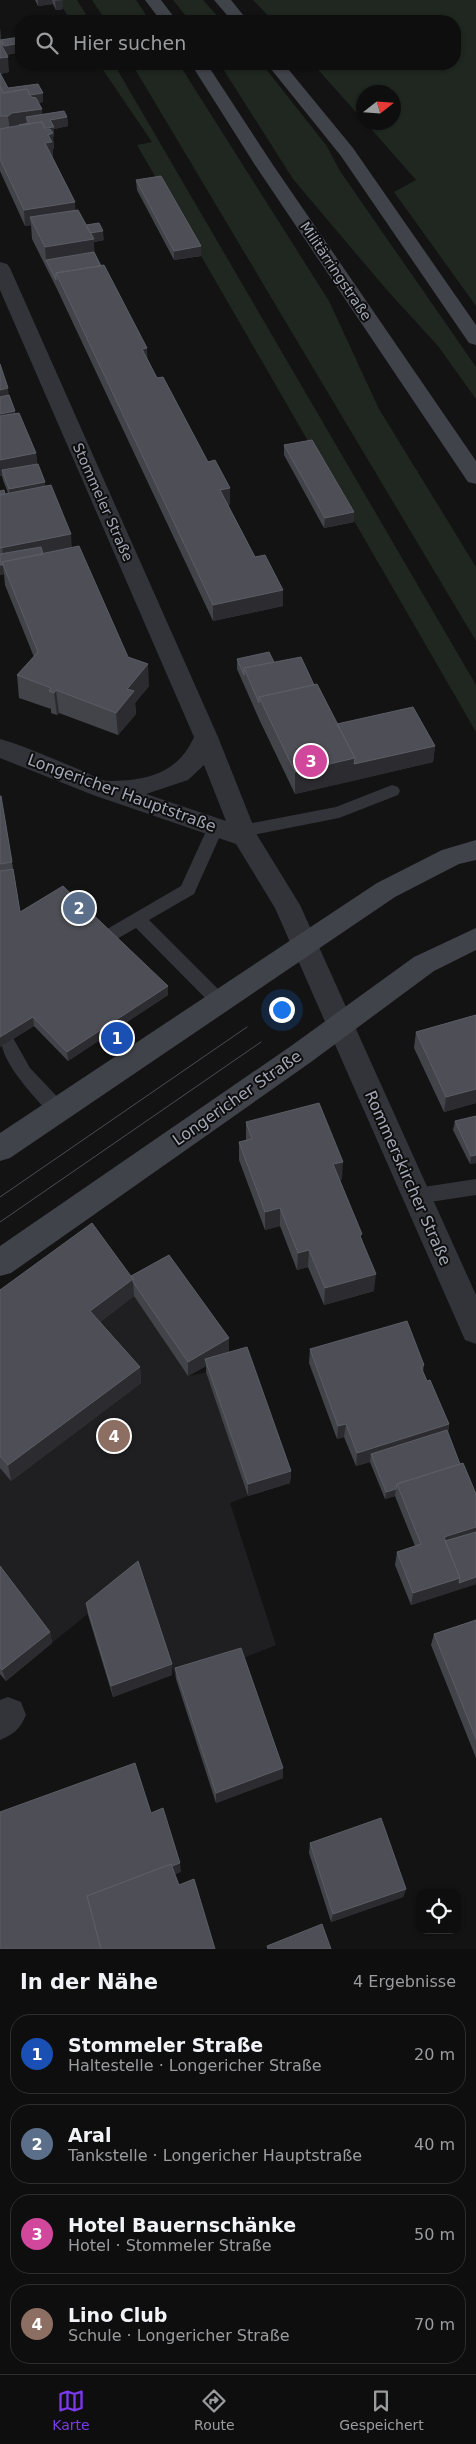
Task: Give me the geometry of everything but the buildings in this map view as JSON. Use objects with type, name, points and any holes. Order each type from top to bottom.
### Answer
[{"type":"main road","points":[[153,0],[164,15]]},
{"type":"main road","points":[[222,0],[235,15]]},
{"type":"main road","name":"Militärringstraße","points":[[203,70],[270,173],[476,477]]},
{"type":"main road","points":[[280,70],[347,152],[476,338]]},
{"type":"main road","points":[[0,1149],[386,890],[464,854],[476,832]]},
{"type":"main road","name":"Longericher Straße","points":[[0,1263],[341,1025],[424,964],[476,938]]},
{"type":"street","name":"Stommeler Straße","points":[[0,268],[206,737],[243,834],[287,905],[341,1025]]},
{"type":"street","points":[[102,789],[134,788],[178,775],[195,760],[206,737]]},
{"type":"street","name":"Longericher Hauptstraße","points":[[0,748],[102,789],[216,827],[243,834]]},
{"type":"street","name":"Rommerskircher Straße","points":[[341,1025],[475,1325]]},
{"type":"lane","points":[[243,834],[339,812],[392,791]]},
{"type":"lane","points":[[108,937],[188,890],[216,827]]},
{"type":"lane","points":[[138,919],[220,1002]]},
{"type":"lane","points":[[7,1043],[24,1073],[58,1110]]},
{"type":"lane","points":[[416,1196],[476,1187]]},
{"type":"shaded area","points":[[59,0],[77,0],[86,15],[67,15]]},
{"type":"shaded area","points":[[92,0],[136,0],[146,15],[102,15]]},
{"type":"shaded area","points":[[173,0],[203,0],[217,15],[185,15]]},
{"type":"shaded area","points":[[253,0],[476,0],[476,306],[394,192],[416,180],[372,130],[401,130],[401,85],[356,85],[356,112],[318,70],[461,70],[461,15],[267,15]]},
{"type":"shaded area","points":[[103,70],[117,70],[476,685],[476,732],[137,145],[152,142]]},
{"type":"shaded area","points":[[136,70],[183,70],[329,301],[379,409],[476,567],[476,641]]},
{"type":"shaded area","points":[[224,70],[267,70],[326,145],[340,171],[476,367],[476,399],[438,346],[386,289],[293,179]]},
{"type":"shaded area","points":[[131,1291],[188,1376],[208,1372],[248,1496],[230,1503],[276,1645],[241,1659],[176,1679],[138,1573],[52,1643],[0,1573],[0,1310]]},
{"type":"tram line","points":[[0,1197],[247,1027]]},
{"type":"tram line","points":[[0,1222],[261,1042]]},
{"type":"place","name":"Hotel Bauernschänke","points":[[311,761]]},
{"type":"place","name":"Aral","points":[[79,908]]},
{"type":"place","name":"Stommeler Straße","points":[[117,1038]]},
{"type":"place","name":"Lino Club","points":[[114,1436]]}]
